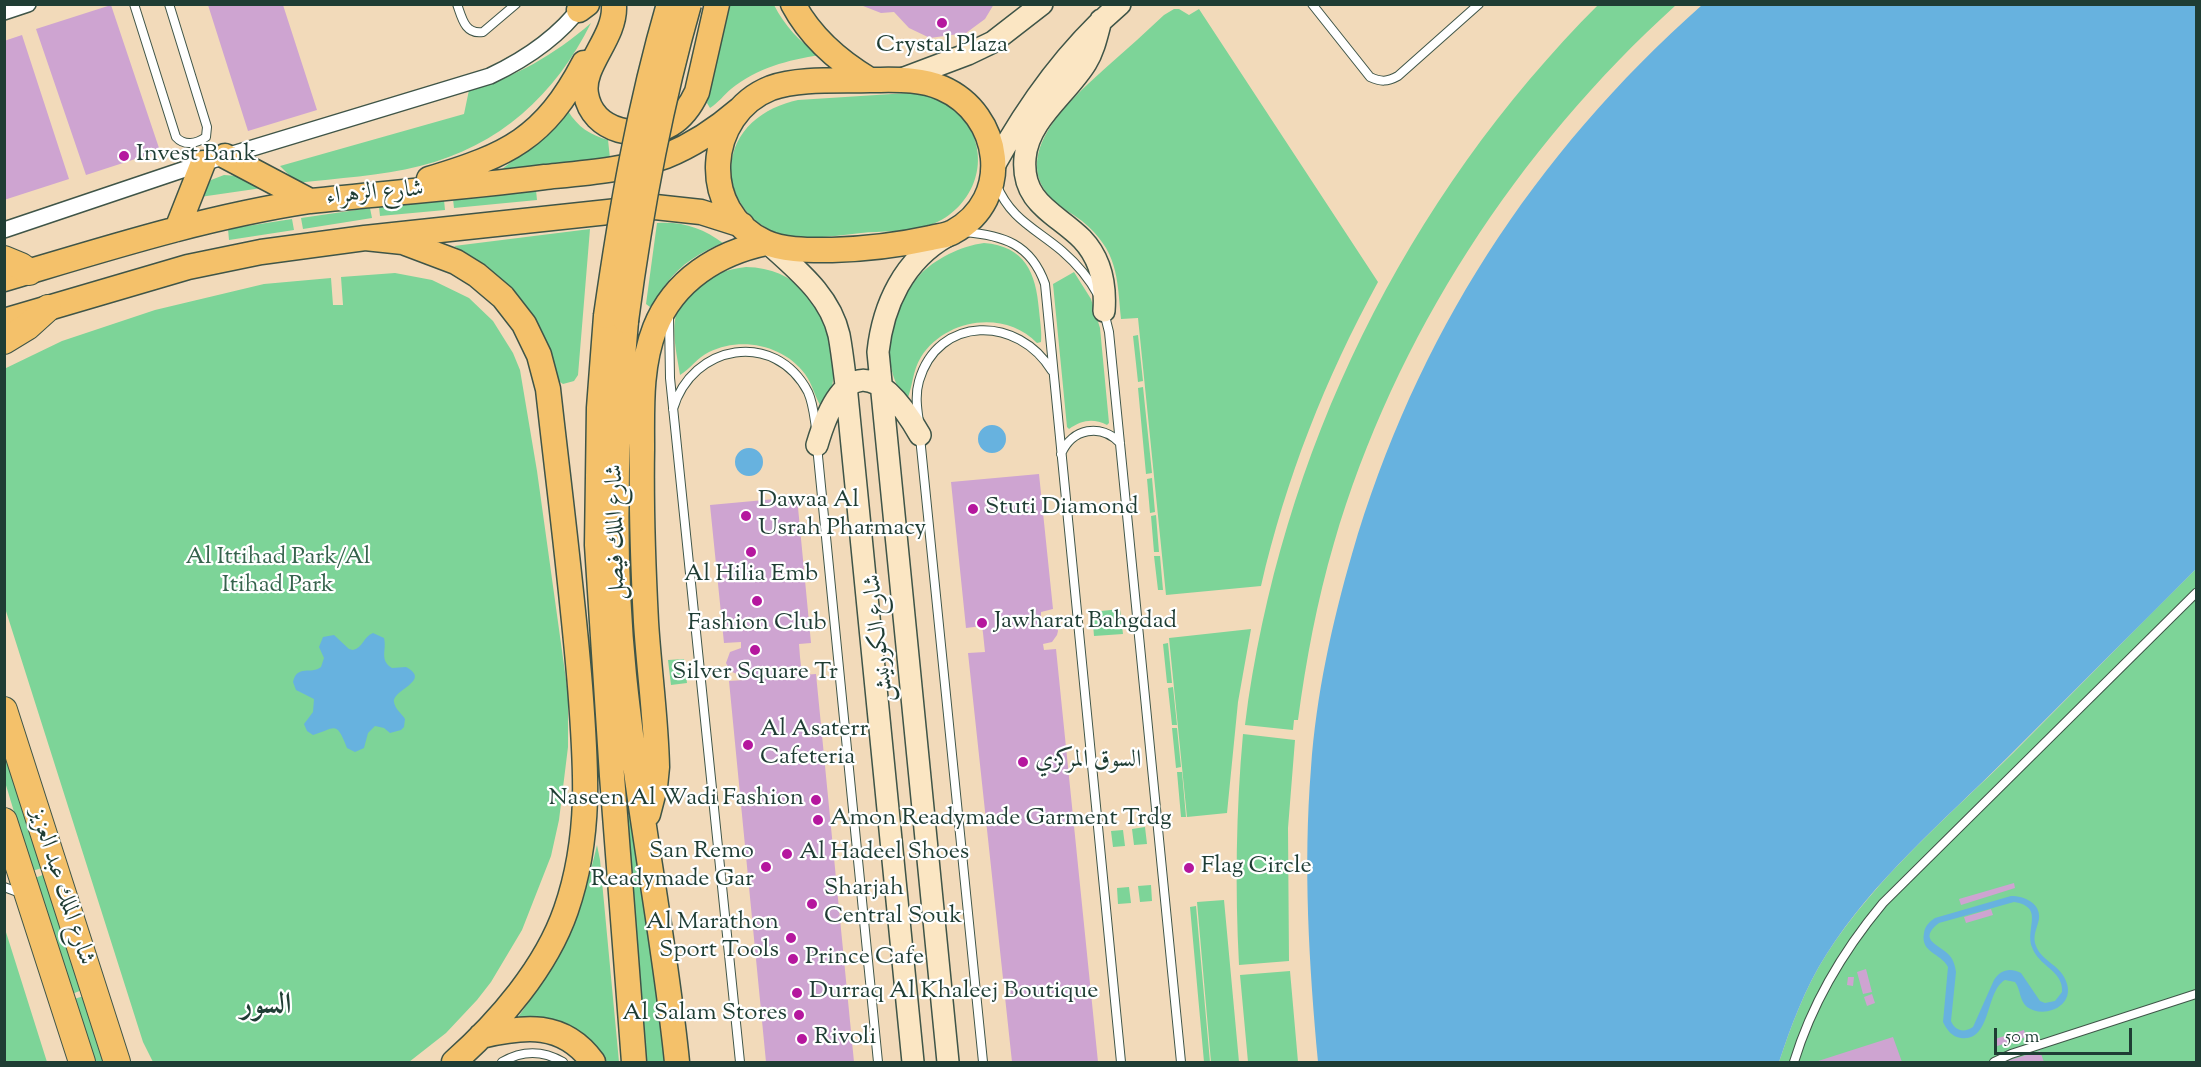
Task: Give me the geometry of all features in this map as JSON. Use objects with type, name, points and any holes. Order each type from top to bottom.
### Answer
[{"type":"highway","points":[[4,259],[29,272]]},
{"type":"highway","points":[[4,341],[27,327],[48,308]]},
{"type":"highway","name":"شارع الملك عبد العزيز","points":[[4,710],[117,1062]]},
{"type":"highway","name":"شارع الملك عبد العزيز","points":[[4,821],[82,1062]]},
{"type":"main road","name":"شارع الملك فيصل","points":[[669,4],[645,96],[630,169],[616,319],[617,573],[625,684],[677,1062]]},
{"type":"main road","name":"شارع الملك فيصل","points":[[634,1062],[600,591],[597,499],[599,408],[616,319],[639,229],[656,137],[689,4]]},
{"type":"main road","points":[[614,6],[609,35],[588,76],[585,90],[588,103],[594,115],[604,124],[617,130],[645,132],[671,124],[691,104],[697,92],[717,4]]},
{"type":"main road","points":[[793,4],[809,30],[827,49],[870,80]]},
{"type":"main road","points":[[899,80],[993,42],[1042,4]]},
{"type":"main road","points":[[739,110],[724,134],[717,161],[721,189],[726,202],[742,225],[768,243],[792,248],[861,248],[921,240],[952,233],[968,222],[980,209],[1008,140],[1042,89],[1080,42],[1120,4]]},
{"type":"main road","points":[[384,194],[476,165],[501,154],[523,140],[543,123],[575,81],[614,6]]},
{"type":"main road","points":[[1101,20],[1095,43],[1085,64],[1032,134],[1024,167],[1035,199],[1083,240],[1097,261],[1104,285],[1104,311]]},
{"type":"main road","name":"شارع الزهراء","points":[[4,279],[177,229],[243,213],[310,201],[519,181],[625,167],[646,162],[686,147],[705,136],[760,94],[785,84],[899,80],[935,86],[955,95],[967,104],[982,124],[994,156],[994,172]]},
{"type":"main road","points":[[177,229],[214,160],[310,201]]},
{"type":"main road","name":"شارع الزهراء","points":[[4,321],[188,267],[261,252],[365,238],[655,207],[701,212],[742,225]]},
{"type":"main road","name":"شارع الكورنيش","points":[[948,1062],[880,385],[879,344],[888,305],[903,276],[913,263],[937,242],[952,233]]},
{"type":"main road","points":[[365,238],[404,242],[456,262],[477,275],[503,297],[524,324],[540,355],[548,389],[577,638],[586,802],[577,864],[566,911],[546,954],[519,993],[481,1036],[454,1062]]},
{"type":"main road","points":[[645,824],[655,787],[657,767],[642,539],[642,388],[649,345],[656,326],[669,303],[692,277],[727,254],[768,243]]},
{"type":"main road","name":"شارع الكورنيش","points":[[768,243],[810,282],[828,306],[839,334],[846,385],[913,1062]]},
{"type":"main road","points":[[817,445],[829,413],[846,385],[860,380],[871,380],[880,385],[907,413],[920,435]]},
{"type":"main road","points":[[577,638],[586,653],[596,724],[611,766],[589,846],[577,864]]},
{"type":"main road","points":[[481,1036],[523,1028],[547,1030],[570,1040],[593,1062]]},
{"type":"street","points":[[4,12],[28,4]]},
{"type":"street","points":[[4,230],[214,160],[490,76],[519,62],[544,44],[583,6]]},
{"type":"lane","points":[[134,4],[176,137],[186,143],[203,139],[208,130],[169,4]]},
{"type":"lane","points":[[457,4],[465,26],[472,33],[483,33],[516,4]]},
{"type":"lane","points":[[1312,4],[1370,77],[1379,81],[1389,81],[1398,76],[1479,4]]},
{"type":"lane","points":[[994,172],[1003,199],[1018,218],[1063,252],[1084,274],[1099,298],[1109,332],[1181,1062]]},
{"type":"lane","points":[[952,233],[1006,239],[1027,252],[1035,262],[1045,284],[1122,1062]]},
{"type":"lane","points":[[669,303],[669,353],[673,409],[740,1062]]},
{"type":"lane","points":[[983,1062],[916,400],[923,370],[935,353],[960,335],[980,330],[1010,334],[1035,349],[1053,373]]},
{"type":"lane","points":[[673,409],[685,382],[708,362],[737,352],[756,353],[783,364],[803,385],[814,411],[878,1062]]},
{"type":"lane","points":[[1061,454],[1070,440],[1083,432],[1100,431],[1120,443]]},
{"type":"lane","points":[[1794,1062],[1804,1032],[1830,977],[1846,951],[1883,903],[2196,594]]},
{"type":"lane","points":[[4,887],[29,897]]},
{"type":"lane","points":[[1994,1062],[2011,1054],[2196,994]]},
{"type":"lane","points":[[502,1062],[521,1053],[531,1052],[543,1053],[563,1062]]},
{"type":"green space","points":[[1599,4],[1676,5],[1618,61],[1564,121],[1514,184],[1468,250],[1427,320],[1391,392],[1360,466],[1322,587],[1308,653],[1298,720],[1294,720],[1293,730],[1245,725],[1262,624],[1288,525],[1321,428],[1362,335],[1411,246],[1467,160],[1530,80]]},
{"type":"green space","points":[[729,5],[774,5],[793,33],[820,55],[796,59],[762,70],[731,89],[710,108],[707,103]]},
{"type":"green space","points":[[1174,9],[1179,9],[1189,15],[1199,9],[1378,282],[1341,355],[1309,430],[1282,507],[1261,586],[1166,595],[1138,318],[1121,319],[1114,265],[1109,254],[1094,232],[1052,199],[1040,181],[1037,162],[1042,143],[1065,107],[1096,76],[1164,15]]},
{"type":"green space","points":[[591,23],[577,49],[560,73],[522,114],[500,131],[449,157],[405,169],[297,183],[280,166],[464,114],[469,90],[503,79],[534,64]]},
{"type":"green space","points":[[908,93],[927,96],[944,103],[966,122],[971,131],[978,161],[976,176],[971,190],[952,213],[939,221],[916,229],[829,237],[797,237],[772,231],[750,216],[742,206],[732,182],[733,155],[744,132],[762,115],[785,103],[798,100]]},
{"type":"green space","points":[[568,111],[585,130],[608,140],[610,158],[502,169],[537,142]]},
{"type":"green space","points":[[224,175],[238,176],[262,188],[200,197],[211,180]]},
{"type":"green space","points":[[536,190],[537,200],[454,208],[453,199]]},
{"type":"green space","points":[[444,200],[445,210],[380,216],[379,207]]},
{"type":"green space","points":[[370,208],[372,218],[303,229],[301,218]]},
{"type":"green space","points":[[292,219],[294,230],[229,240],[228,229]]},
{"type":"green space","points":[[657,223],[675,223],[692,227],[708,233],[723,243],[706,250],[685,265],[672,277],[650,307],[646,304]]},
{"type":"green space","points":[[590,229],[578,375],[574,381],[563,384],[557,380],[515,293],[487,266],[454,246]]},
{"type":"green space","points":[[984,243],[998,245],[1009,250],[1026,264],[1035,284],[1041,342],[1037,343],[1024,333],[1009,326],[993,323],[976,323],[960,327],[945,334],[932,344],[921,357],[907,400],[892,371],[890,355],[891,338],[901,305],[909,289],[932,264],[957,250]]},
{"type":"green space","points":[[746,267],[780,274],[793,281],[814,303],[827,333],[833,365],[832,386],[822,408],[808,378],[796,364],[786,356],[761,346],[748,344],[721,347],[705,354],[680,375],[674,336],[679,306],[686,296],[715,275]]},
{"type":"green space","points":[[1074,272],[1091,299],[1100,328],[1109,423],[1107,425],[1097,421],[1088,421],[1069,429],[1053,284]]},
{"type":"green space","name":"Al Ittihad Park/Al Itihad Park","points":[[395,273],[432,280],[469,298],[493,321],[513,353],[520,370],[537,471],[568,694],[568,747],[559,820],[551,856],[522,930],[491,982],[446,1033],[409,1062],[153,1062],[143,1042],[5,608],[4,369],[62,341],[155,310],[264,284],[331,278],[333,305],[343,305],[341,277]]},
{"type":"green space","points":[[1138,335],[1143,381],[1138,382],[1133,336]]},
{"type":"green space","points":[[1143,387],[1152,473],[1146,474],[1138,388]]},
{"type":"green space","points":[[1152,478],[1155,512],[1150,513],[1147,479]]},
{"type":"green space","points":[[1156,515],[1159,552],[1154,552],[1151,516]]},
{"type":"green space","points":[[1154,556],[1160,556],[1163,590],[1158,590]]},
{"type":"green space","points":[[2196,569],[2196,1062],[1779,1062],[1799,1007],[1818,968],[1867,899],[1914,848],[2014,752]]},
{"type":"green space","points":[[1120,609],[1123,634],[1094,636],[1092,612]]},
{"type":"green space","points":[[1251,629],[1238,702],[1227,813],[1187,817],[1169,638]]},
{"type":"green space","points":[[1168,643],[1172,683],[1167,683],[1163,644]]},
{"type":"green space","points":[[684,659],[687,683],[671,685],[668,660]]},
{"type":"green space","points":[[1173,687],[1177,725],[1172,725],[1168,688]]},
{"type":"green space","points":[[1172,728],[1177,728],[1181,767],[1176,768]]},
{"type":"green space","points":[[1243,734],[1295,740],[1288,828],[1289,961],[1239,965],[1237,849]]},
{"type":"green space","points":[[4,750],[42,868],[32,871],[5,782]]},
{"type":"green space","points":[[1177,772],[1182,772],[1186,817],[1181,817]]},
{"type":"green space","points":[[626,816],[633,816],[665,1062],[643,1062]]},
{"type":"green space","points":[[1145,827],[1147,844],[1134,845],[1132,829]]},
{"type":"green space","points":[[1123,830],[1125,846],[1113,847],[1111,831]]},
{"type":"green space","points":[[597,845],[619,1062],[607,1062],[600,1053],[550,1020],[518,1017],[545,977],[567,935],[584,891]]},
{"type":"green space","points":[[45,874],[82,990],[72,994],[35,878]]},
{"type":"green space","points":[[1151,885],[1152,901],[1140,902],[1138,886]]},
{"type":"green space","points":[[1129,887],[1131,903],[1118,904],[1117,888]]},
{"type":"green space","points":[[1224,900],[1239,1062],[1211,1062],[1197,902]]},
{"type":"green space","points":[[1196,906],[1210,1062],[1204,1062],[1190,907]]},
{"type":"green space","points":[[5,929],[47,1062],[5,1062]]},
{"type":"green space","points":[[1290,971],[1298,1062],[1248,1062],[1240,975]]},
{"type":"green space","points":[[84,996],[104,1062],[94,1062],[74,999]]},
{"type":"water","points":[[1702,5],[2196,5],[2196,569],[1911,852],[1866,901],[1845,927],[1818,968],[1799,1007],[1779,1062],[1318,1062],[1307,879],[1313,741],[1326,660],[1338,606],[1378,474],[1410,397],[1446,324],[1488,254],[1534,187],[1585,123],[1641,63]]},
{"type":"water","points":[[992,425],[1002,429],[1006,439],[1002,449],[992,453],[982,449],[978,439],[982,429]]},
{"type":"water","points":[[749,448],[759,452],[763,462],[759,472],[749,476],[739,472],[735,462],[739,452]]},
{"type":"water","points":[[373,633],[384,638],[385,658],[388,665],[392,668],[406,667],[413,672],[415,677],[395,697],[394,702],[397,709],[405,719],[404,727],[390,733],[384,728],[375,726],[368,733],[364,748],[355,752],[347,748],[335,728],[313,735],[307,731],[304,724],[313,712],[314,699],[296,690],[293,682],[301,671],[321,667],[324,658],[319,647],[323,637],[334,635],[353,650]]},
{"type":"water","points":[[2011,896],[2021,897],[2031,902],[2039,913],[2035,936],[2036,946],[2043,956],[2061,972],[2067,984],[2066,999],[2056,1009],[2041,1012],[2034,1010],[2024,1004],[2015,982],[2005,980],[1994,994],[1978,1032],[1971,1037],[1955,1036],[1943,1022],[1948,967],[1928,949],[1924,940],[1926,926],[1935,918]],"holes":[[[2014,902],[2029,908],[2031,913],[2030,940],[2035,954],[2059,979],[2062,992],[2055,1001],[2045,1003],[2040,1001],[2021,973],[2006,970],[1994,980],[1973,1027],[1966,1030],[1957,1029],[1951,1021],[1956,972],[1954,964],[1949,955],[1931,941],[1930,933],[1939,923]]]},
{"type":"building","name":"Crystal Plaza","points":[[858,4],[994,4],[985,19],[966,33],[930,38],[909,28],[894,12],[881,13]]},
{"type":"building","points":[[111,5],[160,151],[86,175],[36,29]]},
{"type":"building","points":[[208,5],[283,5],[317,110],[248,131]]},
{"type":"building","points":[[22,35],[69,179],[4,200],[4,41]]},
{"type":"building","name":"السوق المركزي","points":[[1039,474],[1053,609],[1041,612],[1041,618],[1051,619],[1058,631],[1052,642],[1043,644],[1044,650],[1056,649],[1098,1062],[1012,1062],[968,653],[985,652],[982,626],[966,628],[951,482]]},
{"type":"building","points":[[797,497],[811,643],[799,644],[800,657],[802,675],[816,674],[854,1062],[766,1062],[729,681],[744,680],[744,674],[739,675],[730,671],[726,663],[730,652],[741,648],[741,642],[724,643],[710,505]]},
{"type":"building","points":[[2014,883],[2015,888],[1961,905],[1959,899]]},
{"type":"building","points":[[1991,909],[1993,915],[1966,923],[1964,917]]},
{"type":"building","points":[[1866,969],[1872,992],[1863,994],[1857,972]]},
{"type":"building","points":[[1848,977],[1854,977],[1853,986],[1847,985]]},
{"type":"building","points":[[1872,994],[1875,1003],[1867,1006],[1864,997]]},
{"type":"building","points":[[2024,1030],[2026,1037],[1997,1046],[1995,1039]]},
{"type":"building","points":[[1893,1037],[1902,1062],[1815,1062]]},
{"type":"building","points":[[2040,1051],[2044,1062],[2003,1062]]},
{"type":"place","name":"Crystal Plaza","points":[[942,23]]},
{"type":"place","name":"Invest Bank","points":[[124,156]]},
{"type":"place","name":"Stuti Diamond","points":[[973,509]]},
{"type":"place","name":"Dawaa Al Usrah Pharmacy","points":[[746,516]]},
{"type":"place","name":"Al Hilia Emb","points":[[751,552]]},
{"type":"place","name":"Fashion Club","points":[[757,601]]},
{"type":"place","name":"Jawharat Bahgdad","points":[[982,623]]},
{"type":"place","name":"Silver Square Tr","points":[[755,650]]},
{"type":"place","name":"Al Asaterr Cafeteria","points":[[748,745]]},
{"type":"place","name":"السوق المركزي","points":[[1023,762]]},
{"type":"place","name":"Naseen Al Wadi Fashion","points":[[816,800]]},
{"type":"place","name":"Amon Readymade Garment Trdg","points":[[818,820]]},
{"type":"place","name":"Al Hadeel Shoes","points":[[787,854]]},
{"type":"place","name":"San Remo Readymade Gar","points":[[766,867]]},
{"type":"place","name":"Flag Circle","points":[[1189,868]]},
{"type":"place","name":"Sharjah Central Souk","points":[[812,904]]},
{"type":"place","name":"Al Marathon Sport Tools","points":[[791,938]]},
{"type":"place","name":"Prince Cafe","points":[[793,959]]},
{"type":"place","name":"Durraq Al Khaleej Boutique","points":[[797,993]]},
{"type":"place","name":"Al Salam Stores","points":[[799,1015]]},
{"type":"place","name":"Rivoli","points":[[802,1039]]},
{"type":"district","name":"السور","points":[[266,1008]]}]
